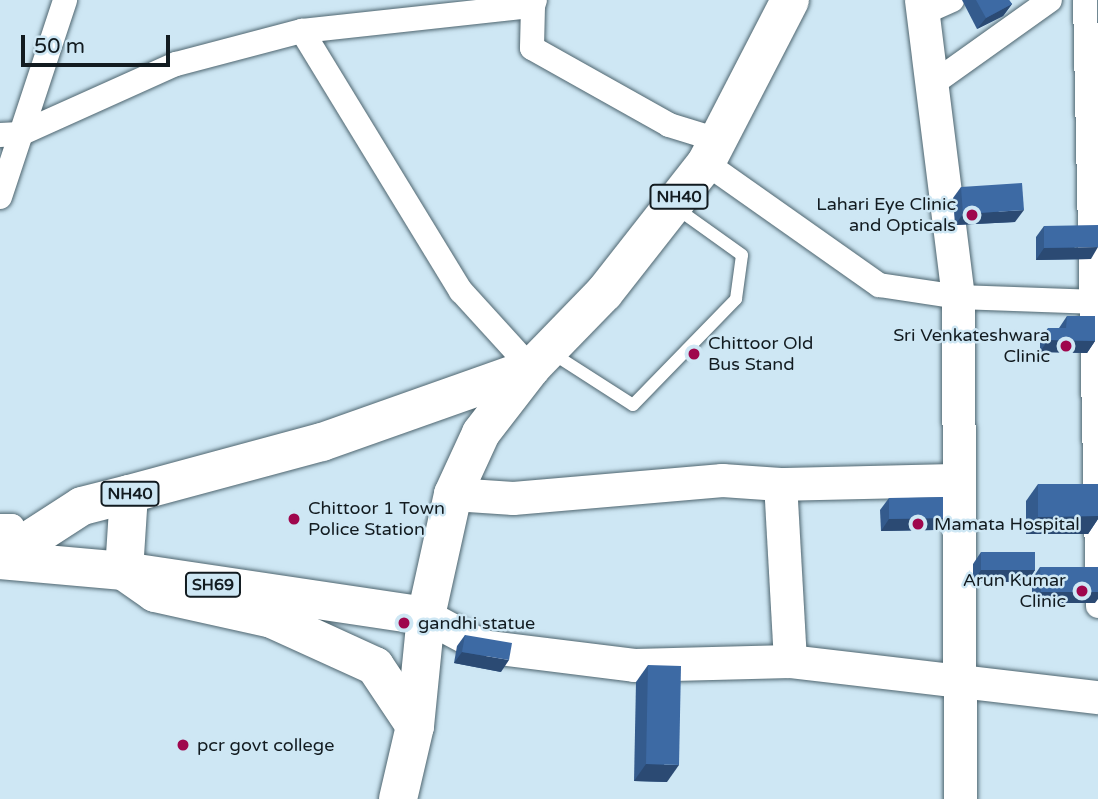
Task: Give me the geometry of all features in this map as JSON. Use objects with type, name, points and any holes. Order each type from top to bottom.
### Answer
[{"type":"main road","name":"NH40","points":[[398,799],[415,726],[426,616],[453,494],[481,433],[539,359],[604,293],[673,206],[712,151],[790,0]]},
{"type":"main road","name":"NH40","points":[[124,571],[129,494],[322,442],[539,359]]},
{"type":"main road","points":[[11,549],[82,506],[129,494]]},
{"type":"main road","name":"SH69","points":[[11,549],[124,571],[426,616]]},
{"type":"main road","points":[[124,571],[155,593],[272,619],[375,666],[415,726]]},
{"type":"street","points":[[0,197],[10,134],[65,0]]},
{"type":"street","points":[[931,85],[1051,0]]},
{"type":"street","points":[[1085,0],[1096,302],[1098,606]]},
{"type":"street","points":[[10,134],[176,64],[302,31],[534,3],[532,48],[578,70],[712,151],[879,285],[958,296],[1096,302]]},
{"type":"street","points":[[932,4],[931,85],[958,296],[960,799]]},
{"type":"street","points":[[302,31],[461,291],[539,359]]},
{"type":"street","points":[[453,494],[513,498],[722,480],[780,484],[958,480]]},
{"type":"street","points":[[780,484],[789,661]]},
{"type":"street","points":[[426,616],[482,646],[620,664],[789,661],[1098,698]]},
{"type":"lane","points":[[539,359],[633,405],[736,299],[742,255],[673,206]]},
{"type":"building","points":[[976,0],[1009,0],[1012,4],[986,18]]},
{"type":"building","points":[[1022,183],[1024,210],[963,214],[961,187]]},
{"type":"building","points":[[1098,225],[1098,247],[1044,248],[1044,226]]},
{"type":"building","points":[[1067,316],[1095,316],[1095,341],[1048,340],[1048,328],[1066,328]]},
{"type":"building","points":[[1038,484],[1098,484],[1098,516],[1038,517]]},
{"type":"building","points":[[943,497],[943,518],[889,519],[889,498]]},
{"type":"building","points":[[981,552],[1035,552],[1035,570],[981,570]]},
{"type":"building","points":[[1040,567],[1098,567],[1098,592],[1041,592]]},
{"type":"building","points":[[465,635],[512,643],[509,660],[462,652]]},
{"type":"building","points":[[648,665],[681,666],[679,765],[646,764]]},
{"type":"place","name":"Lahari Eye Clinic and Opticals","points":[[972,215]]},
{"type":"place","name":"Sri Venkateshwara Clinic","points":[[1066,346]]},
{"type":"place","name":"Chittoor Old Bus Stand","points":[[694,354]]},
{"type":"place","name":"Chittoor 1 Town Police Station","points":[[294,519]]},
{"type":"place","name":"Mamata Hospital","points":[[918,524]]},
{"type":"place","name":"Arun Kumar Clinic","points":[[1082,591]]},
{"type":"place","name":"gandhi statue","points":[[404,623]]},
{"type":"place","name":"pcr govt college","points":[[183,745]]}]
